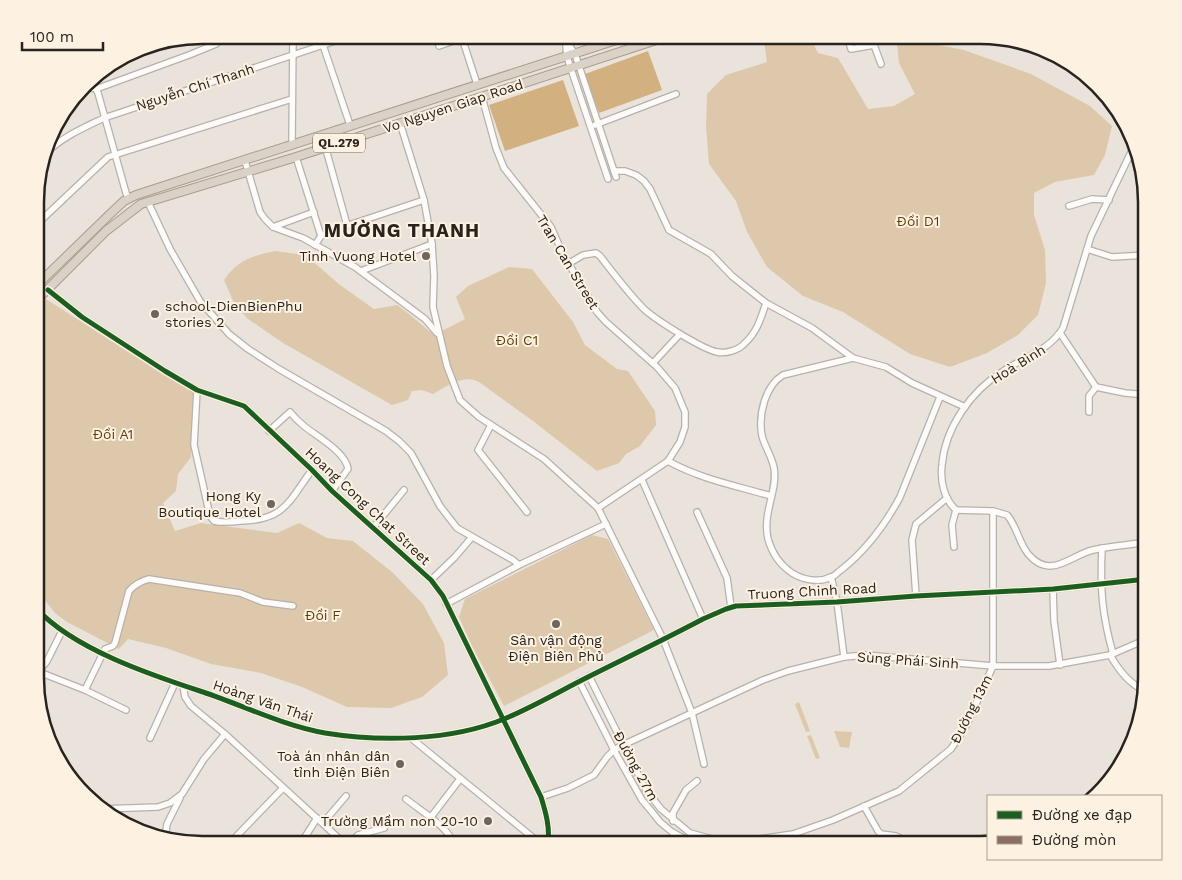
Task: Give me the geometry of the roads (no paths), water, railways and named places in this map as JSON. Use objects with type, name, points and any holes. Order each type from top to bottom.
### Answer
[{"type":"highway","name":"Vo Nguyen Giap Road","points":[[44,277],[108,216],[129,199],[350,125],[605,44]]},
{"type":"highway","name":"Vo Nguyen Giap Road","points":[[44,294],[116,222],[141,204],[296,157],[645,44]]},
{"type":"highway","points":[[477,84],[482,97]]},
{"type":"highway","points":[[292,145],[296,157]]},
{"type":"highway","points":[[200,175],[203,186]]},
{"type":"highway","points":[[44,287],[48,290]]},
{"type":"street","points":[[92,89],[189,56],[216,44]]},
{"type":"street","points":[[292,145],[293,44]]},
{"type":"street","name":"Nguyễn Chí Thanh","points":[[55,144],[70,134],[104,118],[326,44]]},
{"type":"street","points":[[439,46],[444,44]]},
{"type":"street","points":[[463,44],[477,84]]},
{"type":"street","points":[[567,44],[615,174],[624,171],[636,175],[644,181],[650,189],[669,230],[711,254],[732,276],[766,303],[812,328],[854,358],[886,367],[912,383],[965,407]]},
{"type":"street","points":[[850,44],[852,49],[874,46],[881,64]]},
{"type":"street","points":[[323,45],[350,125]]},
{"type":"street","points":[[575,67],[590,127],[608,179]]},
{"type":"street","points":[[96,89],[129,199]]},
{"type":"street","points":[[590,127],[676,94]]},
{"type":"street","name":"Tran Can Street","points":[[482,97],[496,148],[504,168],[551,227],[568,264],[597,312],[612,328],[653,363],[675,388],[685,412],[685,427],[680,442],[668,461],[598,508]]},
{"type":"street","points":[[44,217],[108,157],[292,99]]},
{"type":"street","points":[[400,123],[424,200],[432,244],[434,306],[439,335],[447,366],[460,400],[479,417],[544,460],[598,508],[664,640],[692,713],[704,764]]},
{"type":"street","points":[[322,135],[347,225]]},
{"type":"street","name":"Hoà Bình","points":[[956,510],[947,498],[941,480],[943,456],[954,426],[965,407],[994,377],[1039,352],[1060,333],[1091,236],[1110,200],[1130,154]]},
{"type":"street","points":[[296,157],[322,236]]},
{"type":"street","points":[[244,161],[260,212],[273,227],[303,238],[360,271],[425,319],[439,335]]},
{"type":"street","points":[[1068,206],[1092,199],[1110,200]]},
{"type":"street","points":[[315,245],[322,236],[331,231],[424,200]]},
{"type":"street","points":[[148,202],[170,249],[200,301],[229,334],[248,350],[278,369],[386,431],[399,441],[411,453],[440,506],[457,528],[514,560],[519,565]]},
{"type":"street","points":[[273,227],[314,212]]},
{"type":"street","points":[[360,271],[432,244]]},
{"type":"street","points":[[1087,249],[1112,257],[1138,256]]},
{"type":"street","points":[[568,264],[583,255],[596,253],[646,311],[680,334],[715,352],[734,350],[744,345],[754,334],[766,303]]},
{"type":"street","name":"Hoang Cong Chat Street","points":[[48,290],[82,317],[197,390],[244,406],[312,470],[332,492],[431,580],[446,604],[541,797],[547,816],[549,836]]},
{"type":"street","points":[[1060,333],[1096,387],[1138,394]]},
{"type":"street","points":[[653,363],[680,334]]},
{"type":"street","points":[[854,358],[783,375],[778,378],[767,394],[761,418],[762,437],[774,469],[766,527],[769,542],[776,559],[800,578],[810,580],[831,577],[863,551],[893,510],[900,497],[940,397]]},
{"type":"street","points":[[1089,412],[1089,396],[1096,387]]},
{"type":"street","points":[[197,390],[194,445],[210,516],[214,521],[261,519],[279,512],[285,507],[312,470]]},
{"type":"street","points":[[269,431],[290,412],[303,425],[340,454],[347,463],[348,468],[332,492]]},
{"type":"street","points":[[491,425],[478,450],[528,512]]},
{"type":"street","points":[[668,461],[717,481],[771,496]]},
{"type":"street","points":[[642,480],[703,619]]},
{"type":"street","points":[[373,528],[404,490]]},
{"type":"street","points":[[916,596],[913,533],[916,524],[947,498]]},
{"type":"street","points":[[954,547],[952,525],[956,510],[993,511],[1007,515],[1028,554],[1035,561],[1043,564],[1058,565],[1090,551],[1138,543]]},
{"type":"street","name":"Đường 13m","points":[[780,836],[793,834],[833,820],[899,791],[935,764],[951,749],[970,718],[992,666],[993,511]]},
{"type":"street","points":[[697,512],[727,578],[731,607]]},
{"type":"street","points":[[446,604],[519,565],[606,524]]},
{"type":"street","points":[[431,580],[456,557],[472,537]]},
{"type":"street","points":[[1102,548],[1100,583],[1105,624],[1112,655],[1122,674],[1138,687]]},
{"type":"street","points":[[831,577],[837,602],[844,657]]},
{"type":"street","points":[[85,690],[105,649],[116,643],[129,591],[134,585],[142,581],[149,579],[240,593],[263,602],[293,606]]},
{"type":"street","name":"Truong Chinh Road","points":[[503,719],[703,619],[731,607],[1052,589],[1138,580]]},
{"type":"street","points":[[1052,589],[1060,665]]},
{"type":"street","name":"Hoàng Văn Thái","points":[[44,615],[62,631],[127,665],[175,684],[290,723],[323,732],[371,738],[411,738],[452,733],[503,719]]},
{"type":"street","points":[[44,666],[62,631]]},
{"type":"street","name":"Sùng Phái Sinh","points":[[614,750],[763,680],[788,671],[844,657],[865,655],[1028,668],[1060,665],[1112,655],[1138,643]]},
{"type":"street","points":[[44,676],[85,690],[126,710]]},
{"type":"street","name":"Đường 27m","points":[[589,676],[623,745],[654,801],[673,820],[690,833],[701,836]]},
{"type":"street","name":"Đường 27m","points":[[579,681],[642,800],[660,822],[679,836]]},
{"type":"street","points":[[150,738],[175,684]]},
{"type":"street","points":[[183,686],[185,697],[191,706],[337,836]]},
{"type":"street","points":[[600,722],[609,717]]},
{"type":"street","points":[[166,832],[167,824],[182,794],[204,759],[224,734]]},
{"type":"street","points":[[411,738],[531,836]]},
{"type":"street","points":[[541,797],[568,788],[594,775],[598,772],[607,756],[614,750]]},
{"type":"street","points":[[430,817],[460,779]]},
{"type":"street","points":[[673,820],[674,813],[686,790],[697,781]]},
{"type":"street","points":[[237,836],[283,788]]},
{"type":"street","points":[[114,809],[158,807],[170,803],[182,794]]},
{"type":"street","points":[[308,836],[346,796]]},
{"type":"street","points":[[406,799],[430,817],[450,836]]},
{"type":"street","points":[[864,806],[879,833],[896,836]]},
{"type":"street","points":[[357,836],[384,828]]},
{"type":"place","name":"Tinh Vuong Hotel","points":[[426,256]]},
{"type":"place","name":"school-DienBienPhu stories 2","points":[[155,314]]},
{"type":"place","name":"Hong Ky Boutique Hotel","points":[[271,504]]},
{"type":"place","name":"Sân vận động Điện Biên Phủ","points":[[556,624]]},
{"type":"place","name":"Toà án nhân dân tỉnh Điện Biên","points":[[400,764]]},
{"type":"place","name":"Trường Mầm non 20-10","points":[[488,821]]},
{"type":"district","name":"MƯỜNG THANH","points":[[402,230]]},
{"type":"park label","name":"Đồi D1","points":[[918,221]]},
{"type":"park label","name":"Đồi C1","points":[[517,340]]},
{"type":"park label","name":"Đồi A1","points":[[113,434]]},
{"type":"park label","name":"Đồi F","points":[[323,615]]}]
